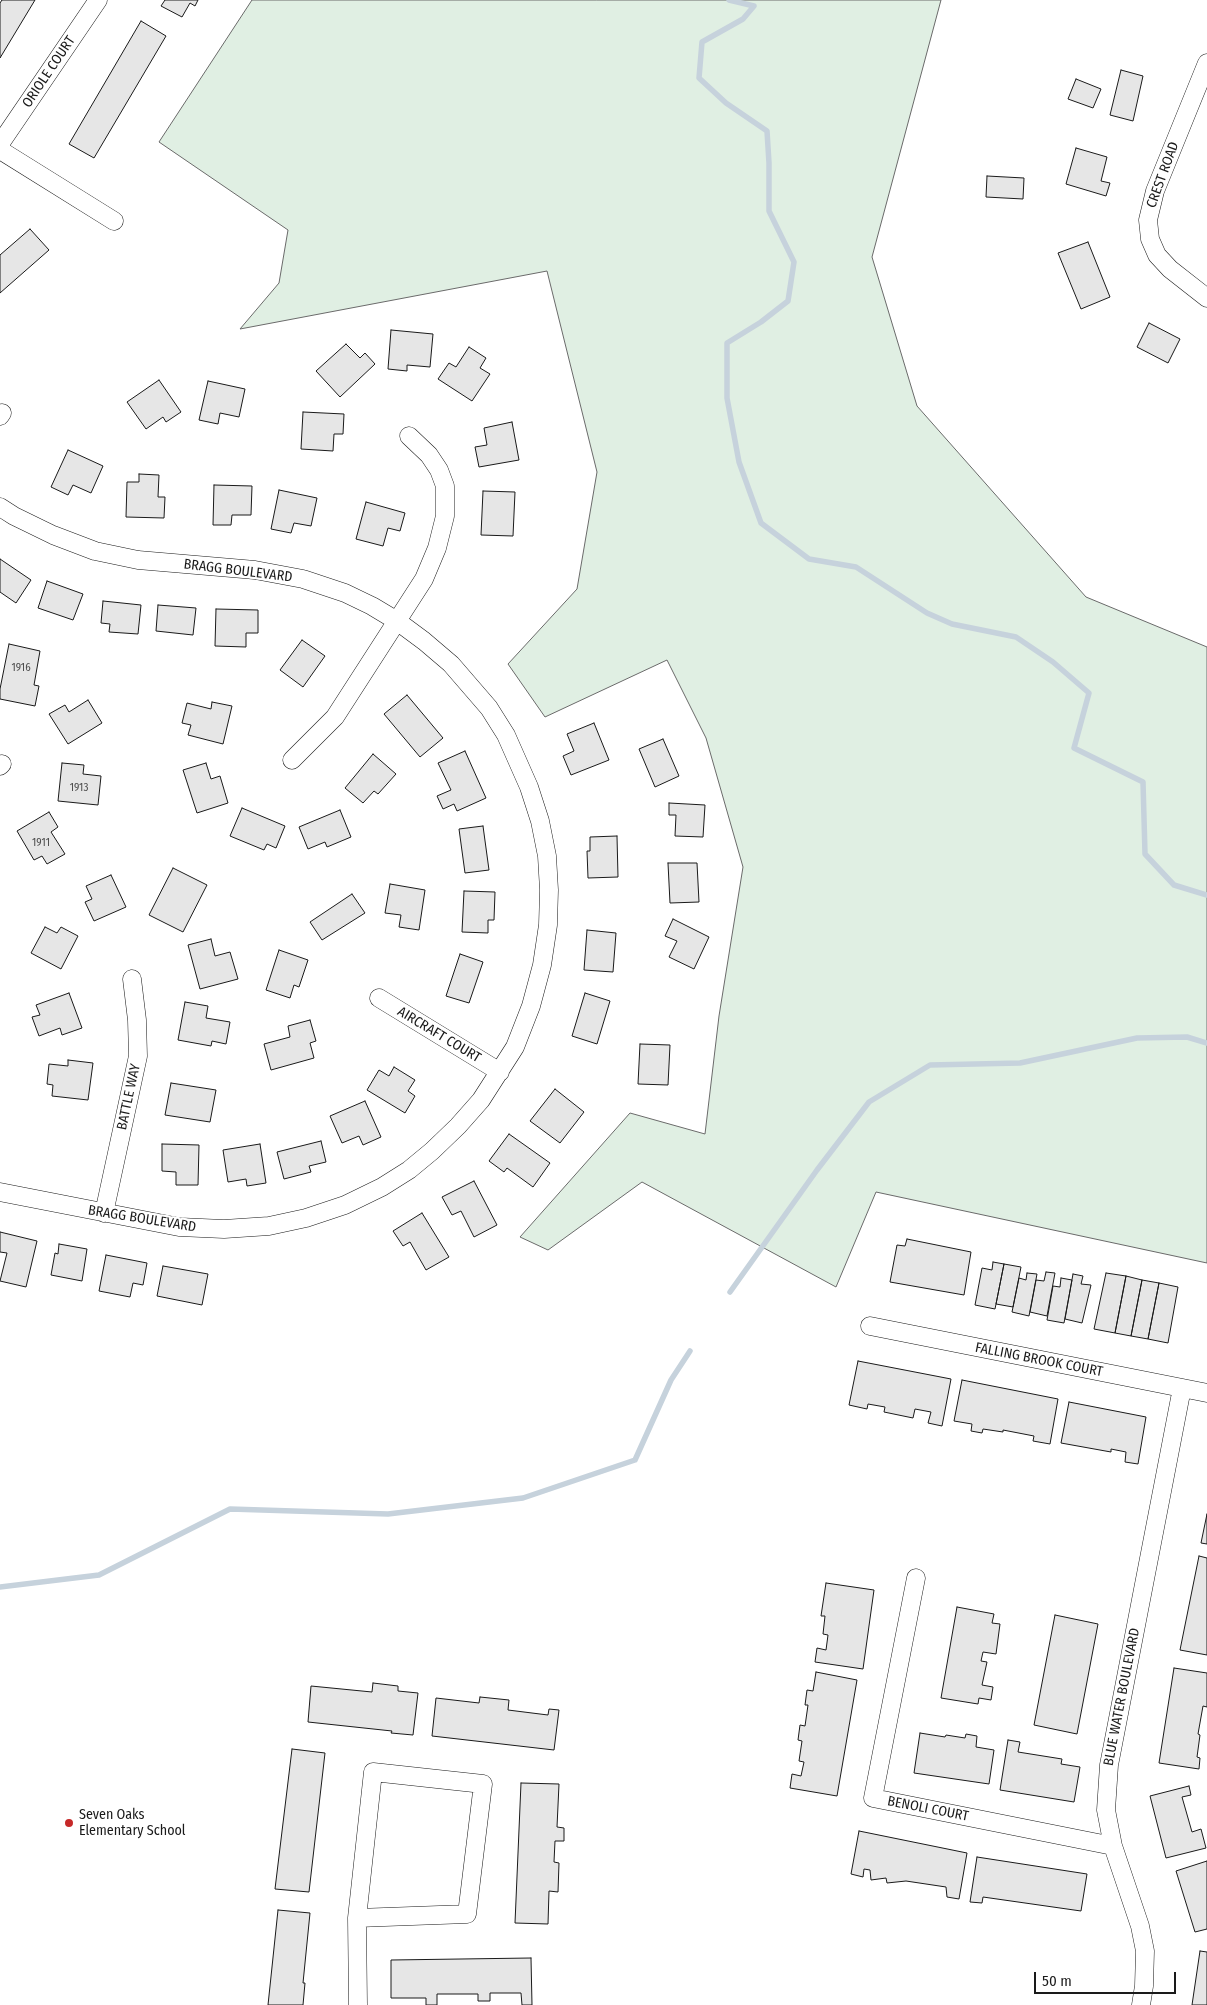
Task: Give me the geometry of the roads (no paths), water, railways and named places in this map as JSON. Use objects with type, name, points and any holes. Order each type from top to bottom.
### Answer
[{"type":"street","name":"ORIOLE COURT","points":[[0,144],[98,0]]},
{"type":"street","name":"CREST ROAD","points":[[1207,63],[1154,191],[1148,220],[1150,239],[1157,255],[1170,269],[1207,298]]},
{"type":"street","points":[[0,150],[114,221]]},
{"type":"street","points":[[292,760],[335,717],[424,579],[438,548],[445,516],[445,486],[439,470],[429,455],[409,436]]},
{"type":"street","name":"BRAGG BOULEVARD","points":[[0,507],[53,535],[95,551],[138,560],[256,570],[303,579],[372,606],[397,621],[451,664],[489,708],[506,735],[529,787],[540,821],[549,890],[548,925],[542,966],[531,1006],[515,1047],[481,1100],[458,1126],[409,1170],[382,1187],[345,1205],[306,1218],[268,1226],[224,1230],[178,1227],[0,1192]]},
{"type":"street","name":"BATTLE WAY","points":[[104,1213],[138,1056],[137,1020],[132,979]]},
{"type":"street","name":"AIRCRAFT COURT","points":[[378,998],[500,1072]]},
{"type":"street","name":"FALLING BROOK COURT","points":[[870,1326],[1207,1393]]},
{"type":"street","name":"BLUE WATER BOULEVARD","points":[[1141,2005],[1144,1986],[1145,1951],[1140,1926],[1113,1846],[1106,1810],[1109,1765],[1182,1388]]},
{"type":"street","name":"BENOLI COURT","points":[[916,1578],[873,1798],[1113,1846]]},
{"type":"street","points":[[357,1918],[467,1914],[483,1784],[373,1772],[357,1918],[358,2005]]},
{"type":"waterway","points":[[729,0],[754,6],[743,19],[702,42],[699,78],[726,103],[767,131],[769,211],[794,262],[788,301],[761,322],[727,343],[727,398],[739,462],[761,523],[809,559],[856,567],[927,613],[952,624],[1016,637],[1053,662],[1089,693],[1074,748],[1143,782],[1145,854],[1174,885],[1207,895]]},
{"type":"waterway","points":[[730,1292],[817,1170],[869,1102],[930,1065],[1020,1063],[1137,1038],[1187,1037],[1207,1043]]},
{"type":"waterway","points":[[0,1587],[99,1575],[230,1509],[388,1514],[523,1498],[635,1460],[671,1380],[690,1351]]},
{"type":"place","name":"Seven Oaks Elementary School","points":[[69,1823]]}]
